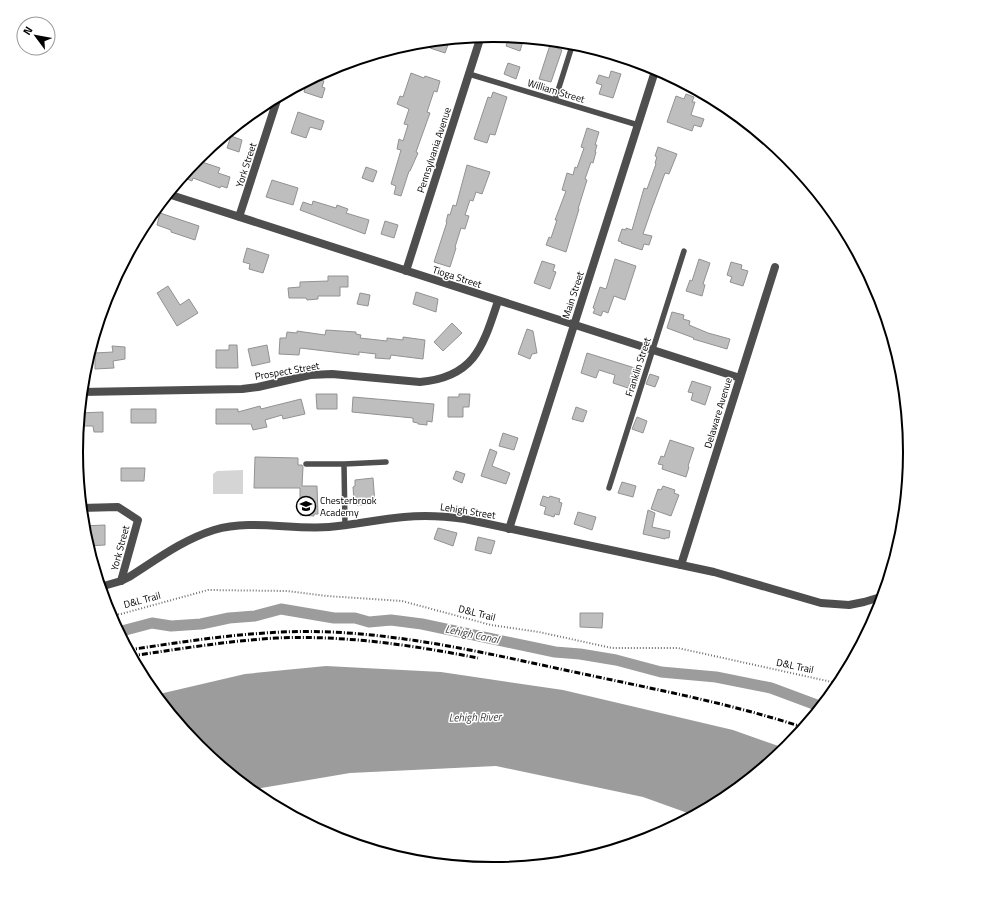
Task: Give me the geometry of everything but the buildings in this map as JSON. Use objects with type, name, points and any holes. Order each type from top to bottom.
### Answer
[{"type":"street","name":"Pennsylvania Avenue","points":[[406,271],[479,43]]},
{"type":"street","name":"Main Street","points":[[509,529],[654,74]]},
{"type":"street","name":"York Street","points":[[239,216],[275,105]]},
{"type":"street","name":"Tioga Street","points":[[174,196],[740,378]]},
{"type":"street","name":"Delaware Avenue","points":[[681,565],[775,267]]},
{"type":"street","name":"Prospect Street","points":[[88,392],[242,389],[258,387],[310,375],[332,374],[420,382],[432,381],[445,378],[456,372],[475,356],[486,339],[498,301]]},
{"type":"street","name":"York Street","points":[[87,508],[118,507],[138,520],[121,581]]},
{"type":"street","name":"Lehigh Street","points":[[105,585],[121,581],[177,546],[195,537],[215,530],[256,524],[328,527],[403,516],[431,516],[465,519],[714,572],[821,603],[849,605],[877,598]]},
{"type":"lane","points":[[556,100],[571,50]]},
{"type":"lane","name":"William Street","points":[[469,74],[638,125]]},
{"type":"lane","name":"Franklin Street","points":[[609,488],[684,251]]},
{"type":"lane","points":[[306,464],[386,462]]},
{"type":"lane","points":[[344,464],[345,525]]},
{"type":"path","name":"D&L Trail","points":[[116,614],[208,590],[287,591],[327,596],[402,601],[491,625],[538,632],[612,648],[678,648],[834,682]]},
{"type":"shaded area","points":[[243,470],[243,494],[213,494],[213,474],[217,471]]},
{"type":"water","name":"Lehigh River","points":[[326,666],[441,672],[563,690],[733,730],[780,747],[722,794],[689,813],[643,797],[496,766],[350,773],[258,789],[203,743],[162,693],[245,674]]},
{"type":"waterway","name":"Lehigh Canal","points":[[123,631],[152,623],[171,626],[201,624],[229,618],[255,616],[281,609],[334,618],[355,618],[369,622],[391,620],[422,624],[555,652],[580,654],[616,660],[661,672],[716,677],[771,688],[817,705]]},
{"type":"railway","points":[[133,649],[229,636],[280,632],[331,632],[364,634],[430,643],[496,655],[726,705],[799,726]]},
{"type":"railway","points":[[137,655],[239,641],[301,637],[378,642],[478,658]]},
{"type":"place","name":"Chesterbrook Academy","points":[[306,506]]}]
